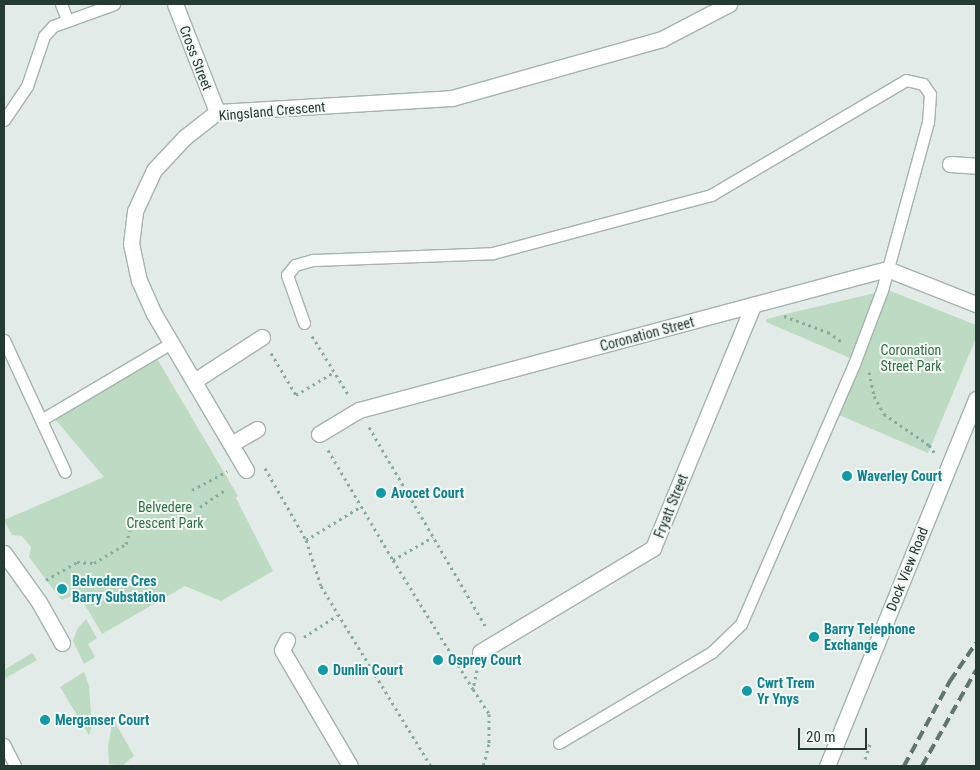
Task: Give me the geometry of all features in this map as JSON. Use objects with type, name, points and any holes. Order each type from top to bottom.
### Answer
[{"type":"street","name":"Cross Street","points":[[175,4],[217,112]]},
{"type":"street","name":"Kingsland Crescent","points":[[246,470],[171,343],[139,281],[132,244],[135,211],[154,170],[185,137],[217,112],[452,98],[662,38],[729,4]]},
{"type":"street","points":[[950,164],[976,166]]},
{"type":"street","points":[[887,269],[976,304]]},
{"type":"street","name":"Coronation Street","points":[[319,434],[359,410],[887,269]]},
{"type":"street","name":"Fryatt Street","points":[[480,652],[654,548],[753,305]]},
{"type":"street","points":[[194,381],[262,337]]},
{"type":"street","name":"Dock View Road","points":[[827,766],[976,399]]},
{"type":"street","points":[[231,444],[257,429]]},
{"type":"street","points":[[4,554],[39,602],[62,643]]},
{"type":"street","points":[[284,645],[350,766]]},
{"type":"lane","points":[[61,4],[67,20]]},
{"type":"lane","points":[[4,120],[27,86],[44,36],[53,26],[114,4]]},
{"type":"lane","points":[[304,323],[286,275],[295,265],[313,260],[493,253],[711,195],[906,80],[923,84],[930,94],[928,122],[887,269],[854,364],[741,624],[712,652],[559,743]]},
{"type":"lane","points":[[4,340],[65,472]]},
{"type":"lane","points":[[40,420],[171,343]]},
{"type":"lane","points":[[4,744],[15,766]]},
{"type":"path","points":[[304,323],[359,410],[496,642]]},
{"type":"path","points":[[262,337],[296,395],[334,372]]},
{"type":"path","points":[[319,434],[360,507],[489,714],[489,744],[483,766]]},
{"type":"path","points":[[246,470],[264,465],[306,540],[321,586],[431,766]]},
{"type":"path","points":[[192,490],[225,472]]},
{"type":"path","points":[[200,507],[224,491]]},
{"type":"path","points":[[306,540],[360,507]]},
{"type":"path","points":[[43,582],[77,562],[94,563],[118,549],[126,544],[130,531]]},
{"type":"path","points":[[393,560],[433,537]]},
{"type":"path","points":[[284,645],[338,615]]},
{"type":"path","points":[[473,689],[480,652]]},
{"type":"path","points":[[865,759],[871,741]]},
{"type":"green space","name":"Coronation Street Park","points":[[888,290],[976,325],[976,338],[928,453],[839,415],[858,366],[850,358],[766,322],[767,319],[786,314]]},
{"type":"green space","name":"Belvedere Crescent Park","points":[[156,357],[238,496],[236,498],[273,571],[221,601],[185,586],[102,634],[78,593],[62,600],[29,557],[31,547],[22,536],[12,535],[4,520],[104,477],[54,418]]},
{"type":"green space","points":[[86,619],[97,638],[88,644],[95,657],[84,664],[73,641],[77,629]]},
{"type":"green space","points":[[32,653],[37,660],[4,679],[4,670]]},
{"type":"green space","points":[[84,672],[89,686],[92,726],[89,735],[60,687]]},
{"type":"green space","points":[[115,722],[134,756],[122,766],[109,764],[108,747],[112,724]]},
{"type":"railway","points":[[904,766],[950,681],[976,643]]},
{"type":"railway","points":[[922,766],[976,670]]},
{"type":"place","name":"Waverley Court","points":[[847,476]]},
{"type":"place","name":"Avocet Court","points":[[381,493]]},
{"type":"place","name":"Belvedere Cres Barry Substation","points":[[62,589]]},
{"type":"place","name":"Barry Telephone Exchange","points":[[814,637]]},
{"type":"place","name":"Osprey Court","points":[[438,660]]},
{"type":"place","name":"Dunlin Court","points":[[323,670]]},
{"type":"place","name":"Cwrt Trem Yr Ynys","points":[[747,691]]},
{"type":"place","name":"Merganser Court","points":[[45,720]]}]
